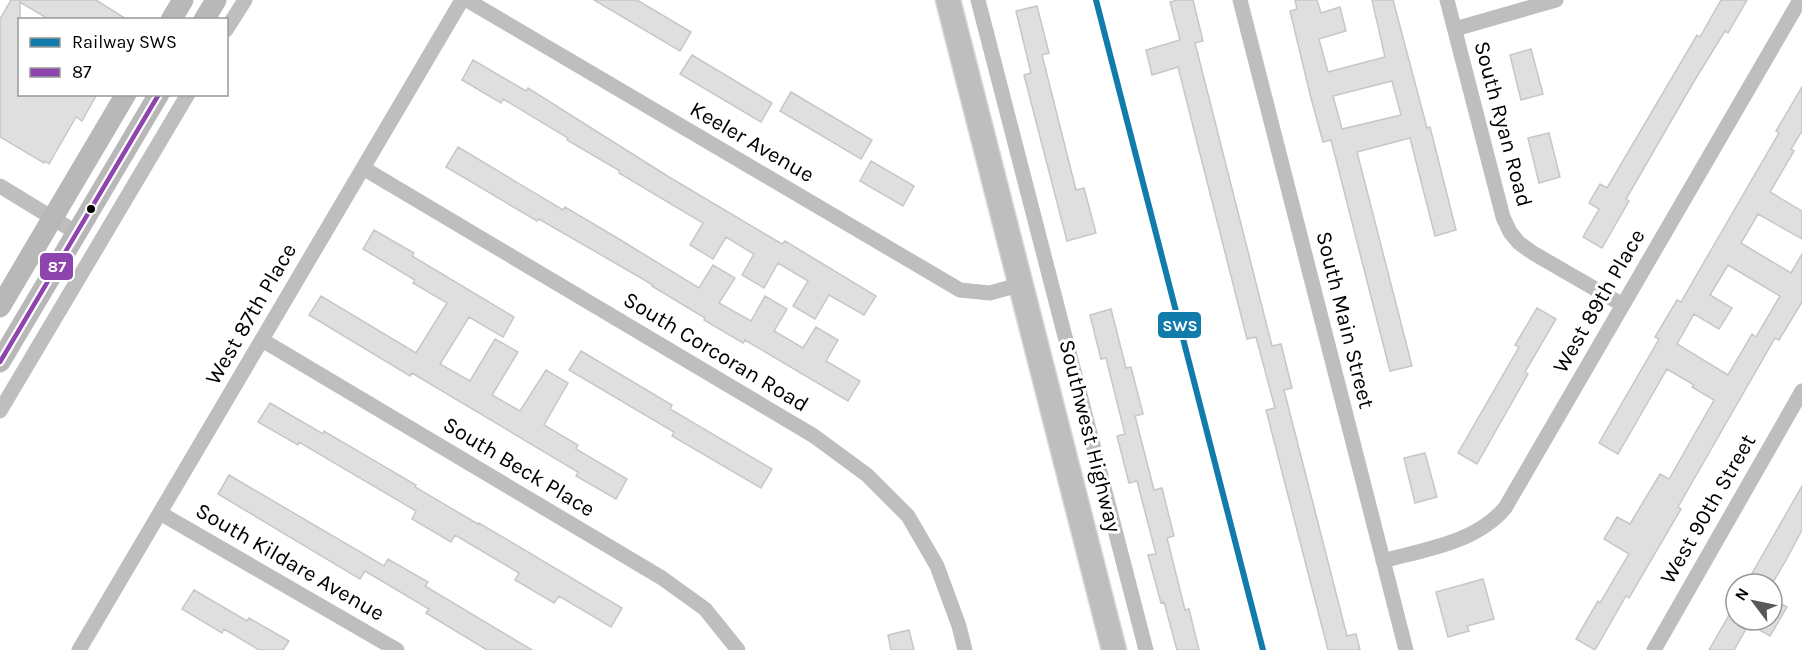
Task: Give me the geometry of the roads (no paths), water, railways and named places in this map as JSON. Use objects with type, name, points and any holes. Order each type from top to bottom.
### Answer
[{"type":"main road","points":[[205,18],[216,0]]},
{"type":"main road","name":"Southwest Highway","points":[[948,0],[1114,650]]},
{"type":"main road","points":[[0,307],[125,96]]},
{"type":"main road","points":[[0,363],[158,96]]},
{"type":"street","points":[[228,27],[245,0]]},
{"type":"street","name":"West 87th Place","points":[[79,650],[462,0]]},
{"type":"street","name":"Keeler Avenue","points":[[467,0],[960,290],[990,293],[1022,284]]},
{"type":"street","name":"Southwest Highway","points":[[978,0],[1146,650]]},
{"type":"street","name":"South Main Street","points":[[1240,0],[1406,650]]},
{"type":"street","name":"South Ryan Road","points":[[1447,0],[1497,198],[1510,232],[1519,243],[1533,253],[1623,305]]},
{"type":"street","points":[[1455,29],[1556,0]]},
{"type":"street","name":"West 89th Place","points":[[1383,561],[1467,537],[1496,518],[1513,494],[1800,0]]},
{"type":"street","points":[[0,411],[187,96]]},
{"type":"street","name":"South Corcoran Road","points":[[363,168],[814,436],[867,475],[908,516],[937,566],[959,626],[965,650]]},
{"type":"street","points":[[0,186],[77,233]]},
{"type":"street","points":[[1008,230],[1035,222]]},
{"type":"street","name":"South Beck Place","points":[[262,340],[662,578],[705,609],[738,650]]},
{"type":"street","name":"West 90th Street","points":[[1654,650],[1802,390]]},
{"type":"street","name":"South Kildare Avenue","points":[[160,513],[397,650]]},
{"type":"rail line","name":"SWS","points":[[1096,0],[1263,650]]}]
